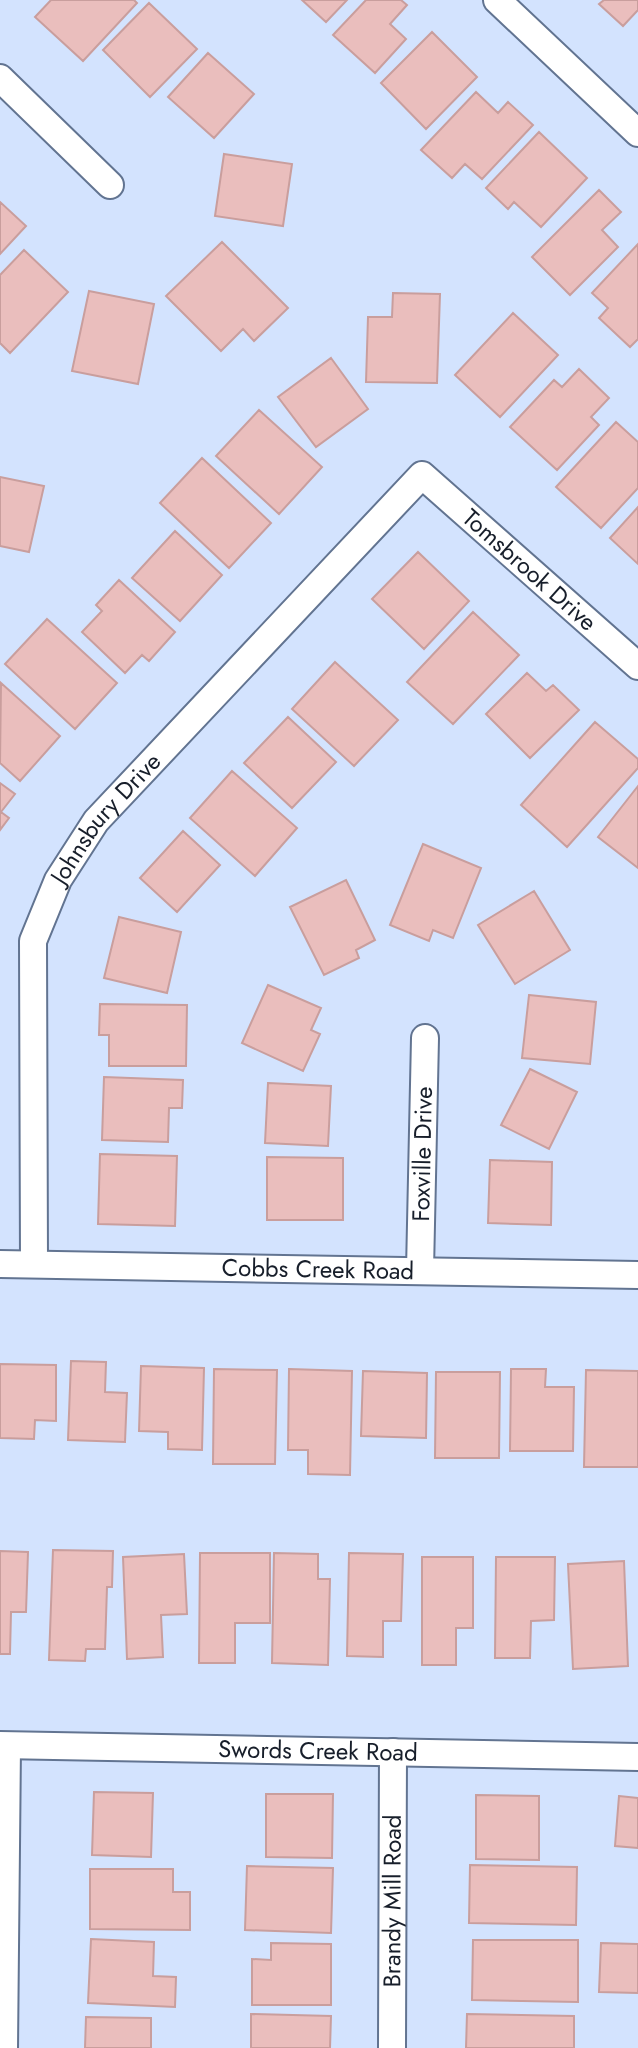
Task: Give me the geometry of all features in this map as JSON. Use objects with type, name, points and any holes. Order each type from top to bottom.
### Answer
[{"type":"street","points":[[497,0],[638,133]]},
{"type":"street","points":[[0,78],[110,185]]},
{"type":"street","name":"Tomsbrook Drive","points":[[422,475],[638,666]]},
{"type":"street","name":"Johnsbury Drive","points":[[34,1264],[33,941],[58,880],[96,821],[422,475]]},
{"type":"street","name":"Foxville Drive","points":[[420,1270],[425,1038]]},
{"type":"street","name":"Cobbs Creek Road","points":[[0,1264],[638,1275]]},
{"type":"street","points":[[3,1745],[4,2048]]},
{"type":"street","name":"Swords Creek Road","points":[[3,1745],[638,1757]]},
{"type":"street","name":"Brandy Mill Road","points":[[391,2048],[393,1752]]},
{"type":"building","points":[[51,0],[134,0],[137,3],[83,61],[35,17]]},
{"type":"building","points":[[302,0],[347,0],[326,22]]},
{"type":"building","points":[[366,0],[401,0],[407,5],[390,24],[406,39],[375,73],[333,35]]},
{"type":"building","points":[[604,0],[638,0],[638,10],[623,26],[599,4]]},
{"type":"building","points":[[149,3],[197,49],[150,97],[103,50]]},
{"type":"building","points":[[432,32],[477,77],[426,129],[381,83]]},
{"type":"building","points":[[208,53],[254,94],[214,138],[168,97]]},
{"type":"building","points":[[476,92],[498,113],[508,102],[533,125],[482,179],[465,164],[452,178],[421,150]]},
{"type":"building","points":[[539,132],[587,178],[541,227],[514,202],[508,209],[486,188]]},
{"type":"building","points":[[224,154],[292,164],[283,226],[215,216]]},
{"type":"building","points":[[599,190],[621,212],[602,230],[618,247],[570,295],[532,257]]},
{"type":"building","points":[[0,202],[26,226],[0,254]]},
{"type":"building","points":[[222,242],[288,308],[254,341],[243,329],[221,351],[166,296]]},
{"type":"building","points":[[638,244],[638,339],[630,347],[599,318],[608,308],[592,293]]},
{"type":"building","points":[[24,250],[68,292],[10,353],[0,343],[0,275]]},
{"type":"building","points":[[89,291],[154,304],[138,384],[72,371]]},
{"type":"building","points":[[393,293],[440,294],[437,383],[366,382],[368,317],[392,317]]},
{"type":"building","points":[[513,313],[558,355],[500,417],[455,375]]},
{"type":"building","points":[[331,358],[368,409],[316,447],[278,397]]},
{"type":"building","points":[[579,369],[609,398],[591,417],[599,425],[557,470],[510,427],[554,380],[562,387]]},
{"type":"building","points":[[259,410],[322,467],[279,514],[216,456]]},
{"type":"building","points":[[616,422],[638,442],[638,488],[601,528],[556,487]]},
{"type":"building","points":[[202,458],[271,523],[229,568],[160,503]]},
{"type":"building","points":[[0,477],[44,486],[29,552],[0,546]]},
{"type":"building","points":[[638,507],[638,564],[610,538]]},
{"type":"building","points":[[175,531],[222,575],[180,621],[132,578]]},
{"type":"building","points":[[418,552],[469,601],[424,649],[372,599]]},
{"type":"building","points":[[119,580],[175,632],[149,661],[142,655],[125,673],[82,632],[102,611],[96,605]]},
{"type":"building","points":[[473,612],[519,655],[453,724],[407,682]]},
{"type":"building","points":[[47,619],[117,683],[75,729],[5,664]]},
{"type":"building","points":[[335,662],[398,720],[354,766],[292,709]]},
{"type":"building","points":[[527,673],[546,691],[553,685],[579,710],[530,758],[486,714]]},
{"type":"building","points":[[1,683],[60,736],[20,781],[0,763]]},
{"type":"building","points":[[288,717],[336,762],[292,808],[244,763]]},
{"type":"building","points":[[595,722],[638,759],[638,768],[567,847],[521,805]]},
{"type":"building","points":[[232,771],[297,828],[255,876],[190,818]]},
{"type":"building","points":[[0,783],[15,794],[1,812],[9,818],[0,830]]},
{"type":"building","points":[[638,786],[638,868],[598,837]]},
{"type":"building","points":[[183,831],[220,865],[177,912],[140,878]]},
{"type":"building","points":[[423,844],[481,868],[453,938],[433,930],[429,941],[390,925]]},
{"type":"building","points":[[346,880],[375,940],[356,950],[359,958],[324,975],[290,907]]},
{"type":"building","points":[[534,891],[570,950],[515,984],[478,925]]},
{"type":"building","points":[[119,917],[181,932],[167,993],[104,978]]},
{"type":"building","points":[[268,985],[321,1008],[311,1030],[320,1034],[303,1071],[242,1043]]},
{"type":"building","points":[[529,995],[596,1002],[590,1064],[522,1058]]},
{"type":"building","points":[[100,1004],[187,1005],[186,1066],[109,1066],[109,1035],[99,1035]]},
{"type":"building","points":[[530,1069],[577,1092],[549,1149],[501,1125]]},
{"type":"building","points":[[104,1077],[183,1080],[182,1108],[169,1108],[168,1142],[102,1140]]},
{"type":"building","points":[[268,1083],[331,1086],[328,1146],[265,1143]]},
{"type":"building","points":[[100,1154],[177,1156],[175,1226],[98,1224]]},
{"type":"building","points":[[267,1157],[343,1158],[343,1220],[267,1220]]},
{"type":"building","points":[[490,1160],[552,1162],[551,1225],[488,1223]]},
{"type":"building","points":[[71,1361],[106,1362],[105,1392],[127,1393],[125,1442],[68,1440]]},
{"type":"building","points":[[0,1364],[56,1365],[56,1421],[35,1420],[34,1439],[0,1438]]},
{"type":"building","points":[[141,1366],[204,1368],[202,1450],[168,1449],[168,1432],[139,1431]]},
{"type":"building","points":[[214,1369],[277,1370],[275,1464],[213,1464]]},
{"type":"building","points":[[289,1369],[352,1371],[350,1475],[308,1474],[308,1450],[288,1450]]},
{"type":"building","points":[[511,1369],[546,1369],[545,1387],[574,1387],[573,1451],[510,1451]]},
{"type":"building","points":[[586,1370],[638,1371],[638,1467],[584,1467]]},
{"type":"building","points":[[363,1371],[427,1373],[426,1438],[361,1436]]},
{"type":"building","points":[[436,1372],[500,1372],[499,1458],[435,1458]]},
{"type":"building","points":[[53,1550],[113,1551],[112,1587],[107,1587],[105,1649],[86,1649],[85,1661],[49,1660]]},
{"type":"building","points":[[0,1551],[28,1552],[26,1612],[11,1612],[10,1654],[0,1654]]},
{"type":"building","points":[[200,1553],[270,1553],[270,1623],[235,1623],[235,1663],[199,1663]]},
{"type":"building","points":[[274,1553],[318,1554],[318,1579],[330,1579],[328,1665],[272,1663]]},
{"type":"building","points":[[349,1553],[403,1554],[401,1621],[383,1621],[383,1657],[347,1656]]},
{"type":"building","points":[[184,1554],[187,1614],[161,1615],[163,1657],[127,1659],[123,1557]]},
{"type":"building","points":[[422,1557],[473,1557],[473,1628],[456,1628],[456,1665],[422,1665]]},
{"type":"building","points":[[496,1557],[555,1557],[554,1620],[531,1621],[530,1658],[495,1658]]},
{"type":"building","points":[[624,1561],[628,1666],[573,1669],[568,1564]]},
{"type":"building","points":[[94,1792],[153,1793],[151,1857],[92,1855]]},
{"type":"building","points":[[266,1794],[333,1794],[332,1858],[266,1857]]},
{"type":"building","points":[[476,1795],[539,1796],[539,1860],[476,1859]]},
{"type":"building","points":[[619,1796],[638,1798],[638,1848],[615,1846]]},
{"type":"building","points":[[470,1865],[577,1867],[576,1925],[469,1923]]},
{"type":"building","points":[[247,1866],[333,1868],[331,1933],[245,1930]]},
{"type":"building","points":[[90,1869],[173,1869],[173,1892],[190,1892],[190,1930],[90,1929]]},
{"type":"building","points":[[91,1939],[154,1942],[153,1976],[176,1977],[175,2007],[88,2003]]},
{"type":"building","points":[[473,1940],[578,1940],[578,2002],[472,2000]]},
{"type":"building","points":[[271,1943],[331,1944],[331,2005],[252,2005],[252,1959],[271,1960]]},
{"type":"building","points":[[601,1943],[638,1944],[638,1993],[599,1992]]},
{"type":"building","points":[[251,2014],[331,2016],[330,2048],[251,2048]]},
{"type":"building","points":[[467,2014],[574,2016],[574,2048],[466,2048]]},
{"type":"building","points":[[86,2017],[151,2018],[151,2048],[85,2048]]}]
